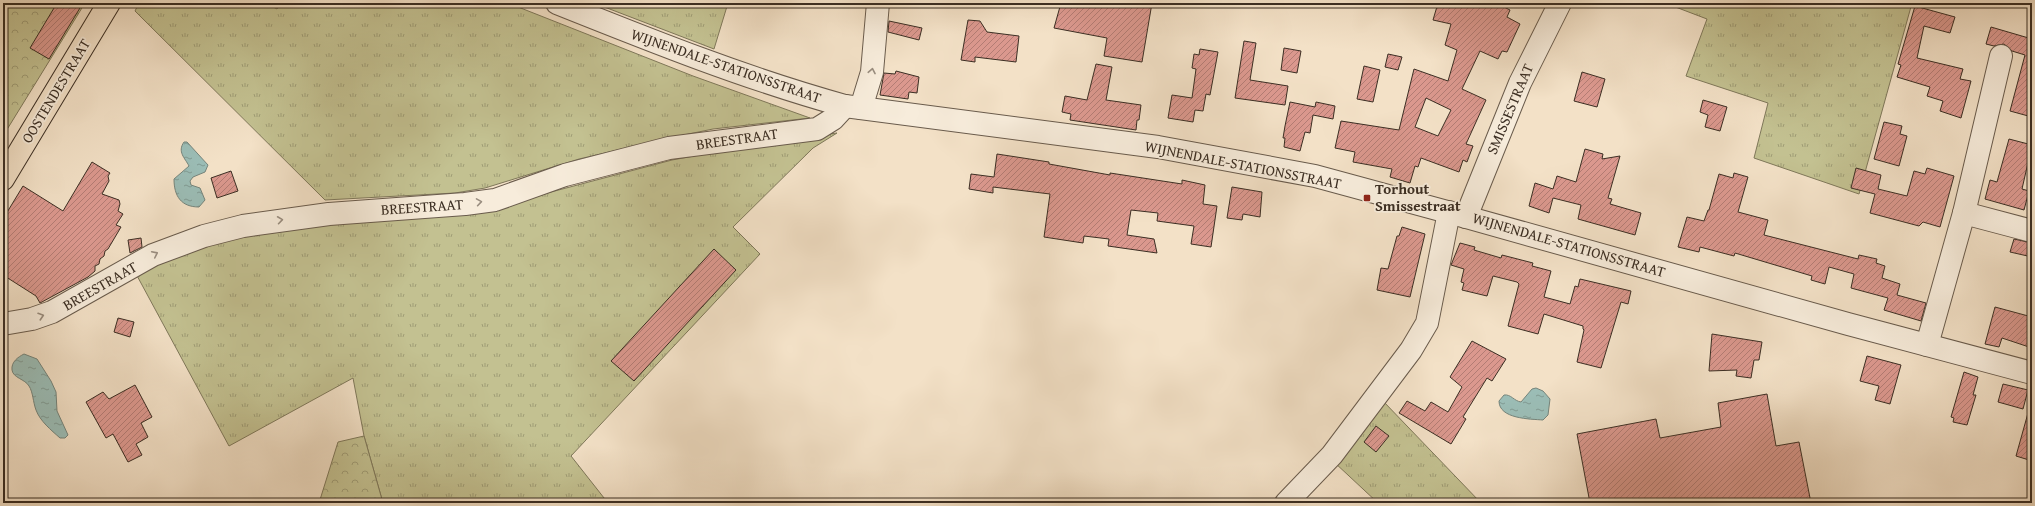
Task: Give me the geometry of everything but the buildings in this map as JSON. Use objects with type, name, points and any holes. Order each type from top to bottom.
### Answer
[{"type":"main road","name":"OOSTENDESTRAAT","points":[[3,179],[109,3]]},
{"type":"street","name":"WIJNENDALE-STATIONSSTRAAT","points":[[557,3],[735,72],[801,94],[853,107],[1158,147],[1315,176],[1458,214],[2032,373]]},
{"type":"street","name":"BREESTRAAT","points":[[3,324],[32,319],[52,312],[153,255],[175,246],[236,228],[329,214],[465,204],[495,200],[565,175],[669,148],[817,129],[853,107],[872,72],[878,3]]},
{"type":"street","name":"SMISSESTRAAT","points":[[1286,503],[1332,455],[1415,343],[1427,323],[1458,214],[1560,3]]},
{"type":"street","points":[[1927,345],[1964,213],[2001,56]]},
{"type":"street","points":[[1964,213],[2032,231]]},
{"type":"path","points":[[3,7],[8,3]]},
{"type":"green space","points":[[3,3],[85,3],[3,136]]},
{"type":"green space","points":[[139,3],[266,3],[277,9],[281,3],[508,3],[693,76],[810,118],[713,129],[669,138],[579,159],[485,188],[455,193],[325,200],[135,11]]},
{"type":"green space","points":[[594,3],[728,3],[714,49]]},
{"type":"green space","points":[[1665,3],[1912,3],[1859,194],[1754,158],[1768,103],[1686,76],[1707,19]]},
{"type":"green space","points":[[837,133],[813,148],[733,227],[760,254],[571,456],[608,503],[383,503],[364,436],[353,378],[229,446],[135,272],[246,232],[483,210],[672,160],[776,141]]},
{"type":"green space","points":[[1383,401],[1481,503],[1378,503],[1334,462]]},
{"type":"green space","points":[[364,436],[383,503],[319,503],[338,442]]},
{"type":"water","points":[[184,142],[187,142],[208,165],[205,172],[193,177],[190,181],[191,185],[200,188],[205,200],[199,207],[183,203],[175,191],[174,179],[189,166],[181,152]]},
{"type":"water","points":[[24,354],[37,359],[51,381],[56,392],[57,411],[68,435],[65,438],[60,438],[43,422],[36,410],[29,386],[13,373],[12,367],[14,362],[17,358]]},
{"type":"water","points":[[1536,388],[1543,391],[1550,399],[1548,415],[1543,420],[1509,415],[1500,407],[1499,401],[1504,395],[1521,402],[1532,389]]},
{"type":"place","name":"Torhout Smissestraat","points":[[1367,198]]}]
